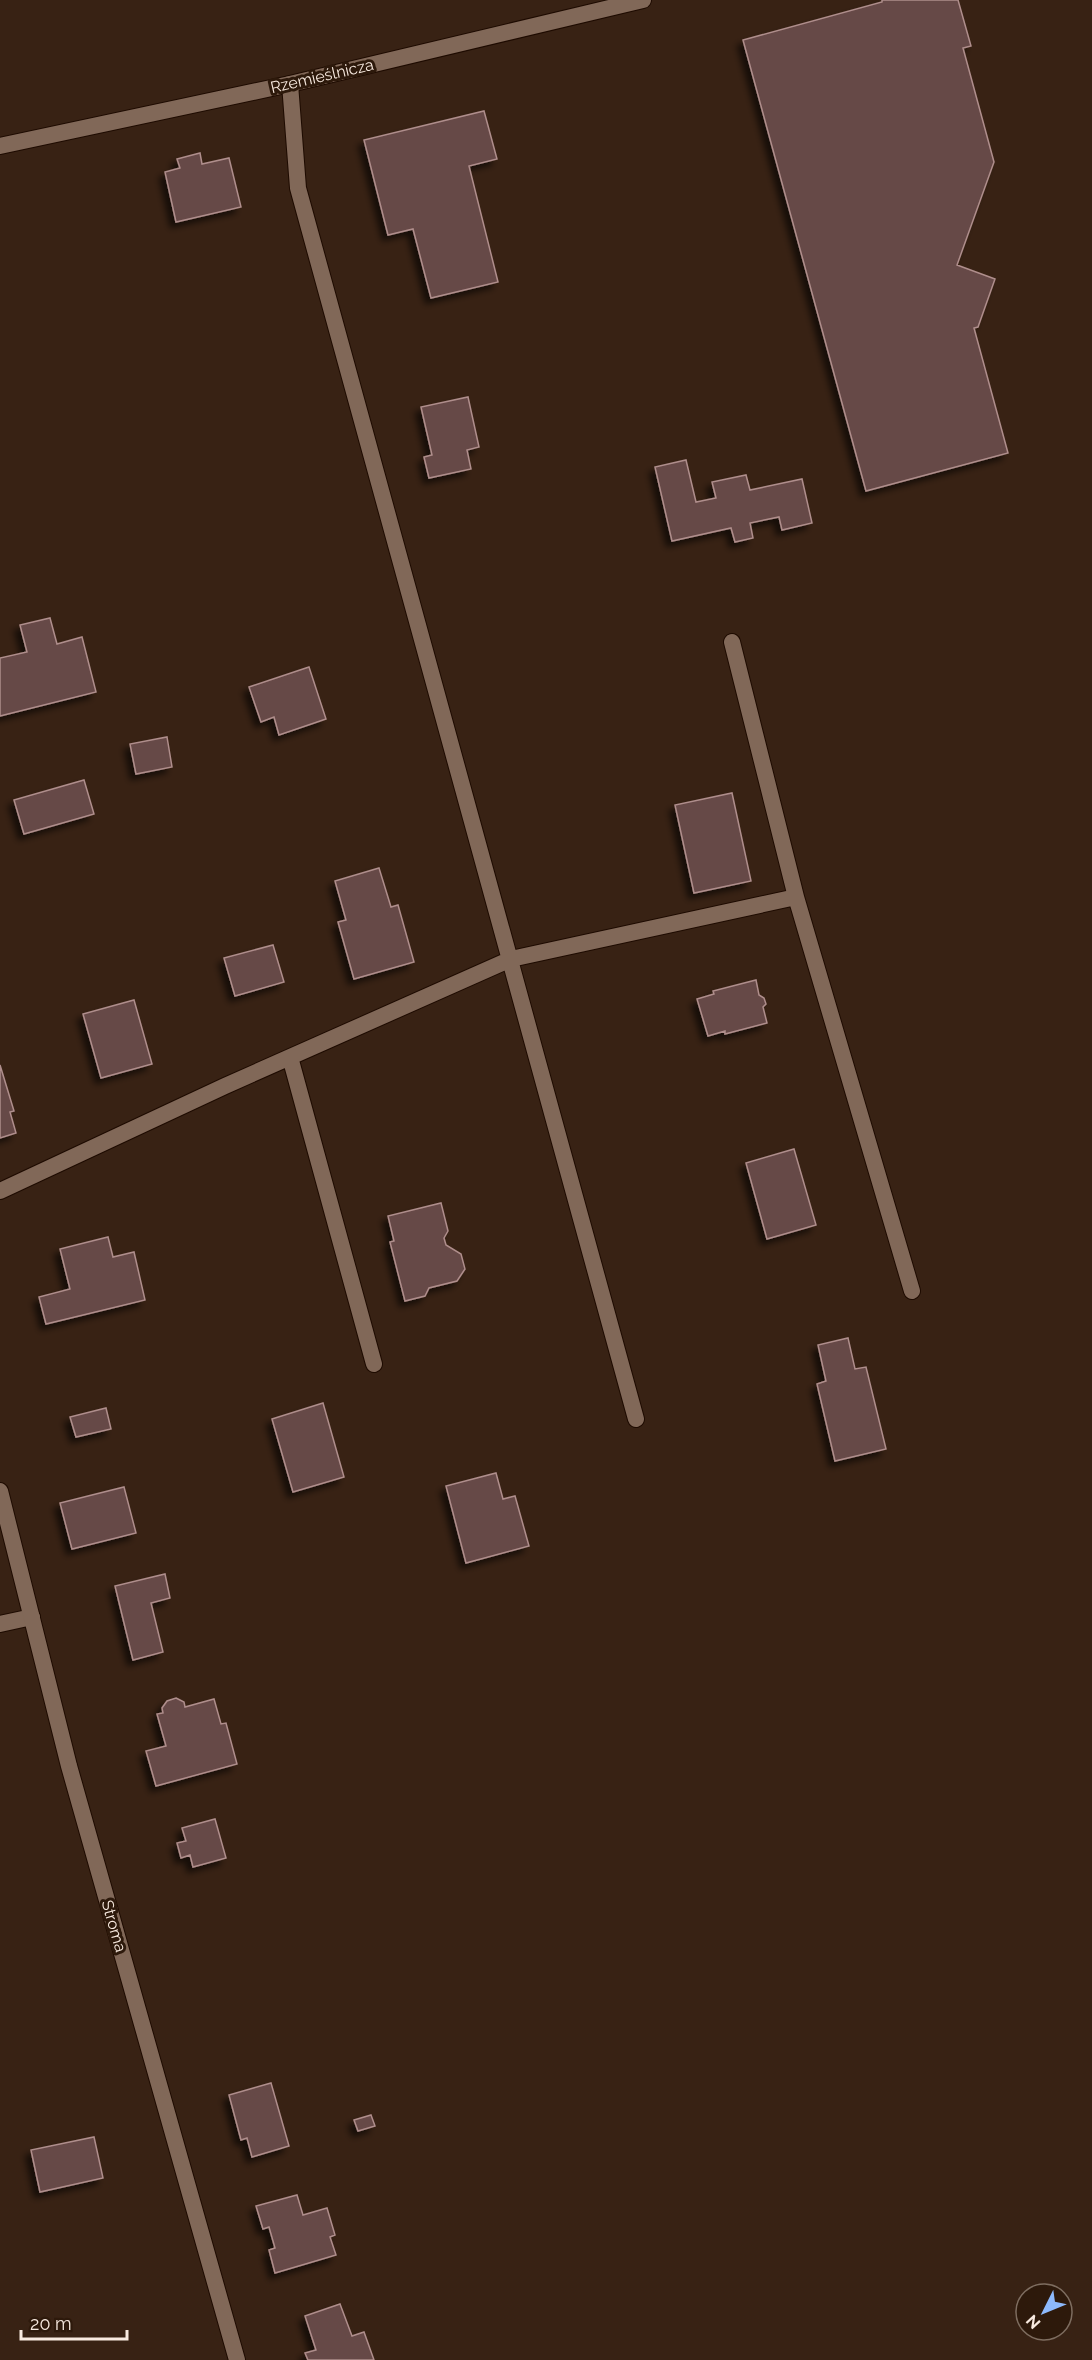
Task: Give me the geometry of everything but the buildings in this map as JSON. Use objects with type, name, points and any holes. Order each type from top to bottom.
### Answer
[{"type":"street","name":"Rzemieślnicza","points":[[0,146],[290,84],[643,0]]},
{"type":"street","points":[[290,84],[298,188],[636,1419]]},
{"type":"street","points":[[732,642],[796,897],[912,1291]]},
{"type":"street","points":[[0,1191],[290,1057],[511,959],[796,897]]},
{"type":"street","points":[[290,1057],[374,1364]]},
{"type":"street","name":"Stroma","points":[[0,1491],[69,1766],[237,2360]]},
{"type":"street","points":[[0,1624],[32,1617]]}]
